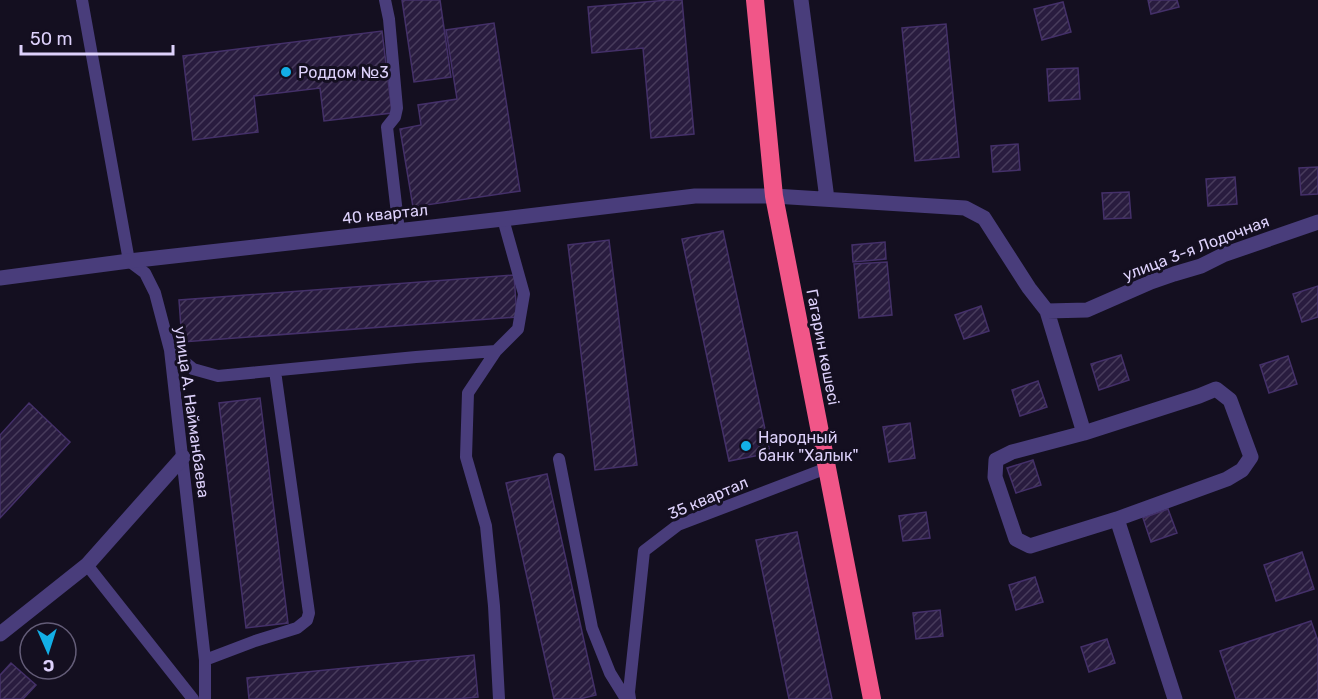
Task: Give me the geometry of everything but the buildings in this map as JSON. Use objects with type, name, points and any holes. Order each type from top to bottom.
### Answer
[{"type":"highway","name":"Гагарин көшесі","points":[[755,0],[774,196],[872,699]]},
{"type":"street","points":[[801,0],[827,199]]},
{"type":"street","name":"40 квартал","points":[[0,278],[695,196],[774,196],[965,208],[984,218],[1029,288],[1047,311]]},
{"type":"street","name":"улица 3-я Лодочная","points":[[1047,311],[1087,310],[1151,282],[1201,266],[1223,255],[1318,222]]},
{"type":"street","points":[[1047,311],[1084,433]]},
{"type":"street","points":[[1216,389],[1230,400],[1251,457],[1242,470],[1227,479],[1117,519],[1030,546],[1016,539],[995,477],[996,460],[1012,452],[1084,433],[1216,389]]},
{"type":"street","points":[[0,634],[87,565],[183,457]]},
{"type":"street","points":[[1117,519],[1175,699]]},
{"type":"lane","points":[[82,0],[129,261]]},
{"type":"lane","points":[[385,0],[389,19],[397,108],[387,127],[399,231]]},
{"type":"lane","points":[[499,699],[494,606],[486,526],[466,457],[468,393],[496,351],[518,329],[524,294],[503,219]]},
{"type":"lane","name":"улица А. Найманбаева","points":[[129,261],[145,273],[156,293],[170,350],[205,660],[205,699]]},
{"type":"lane","points":[[170,350],[193,369],[218,376],[496,351]]},
{"type":"lane","points":[[205,660],[297,628],[307,620],[309,613],[275,371]]},
{"type":"lane","points":[[559,459],[592,628],[610,673],[628,699]]},
{"type":"lane","name":"35 квартал","points":[[628,699],[644,551],[678,525],[827,468]]},
{"type":"lane","points":[[87,565],[193,699]]},
{"type":"place","name":"Роддом №3","points":[[286,72]]},
{"type":"place","name":"Народный банк \"Халык\"","points":[[746,446]]}]
